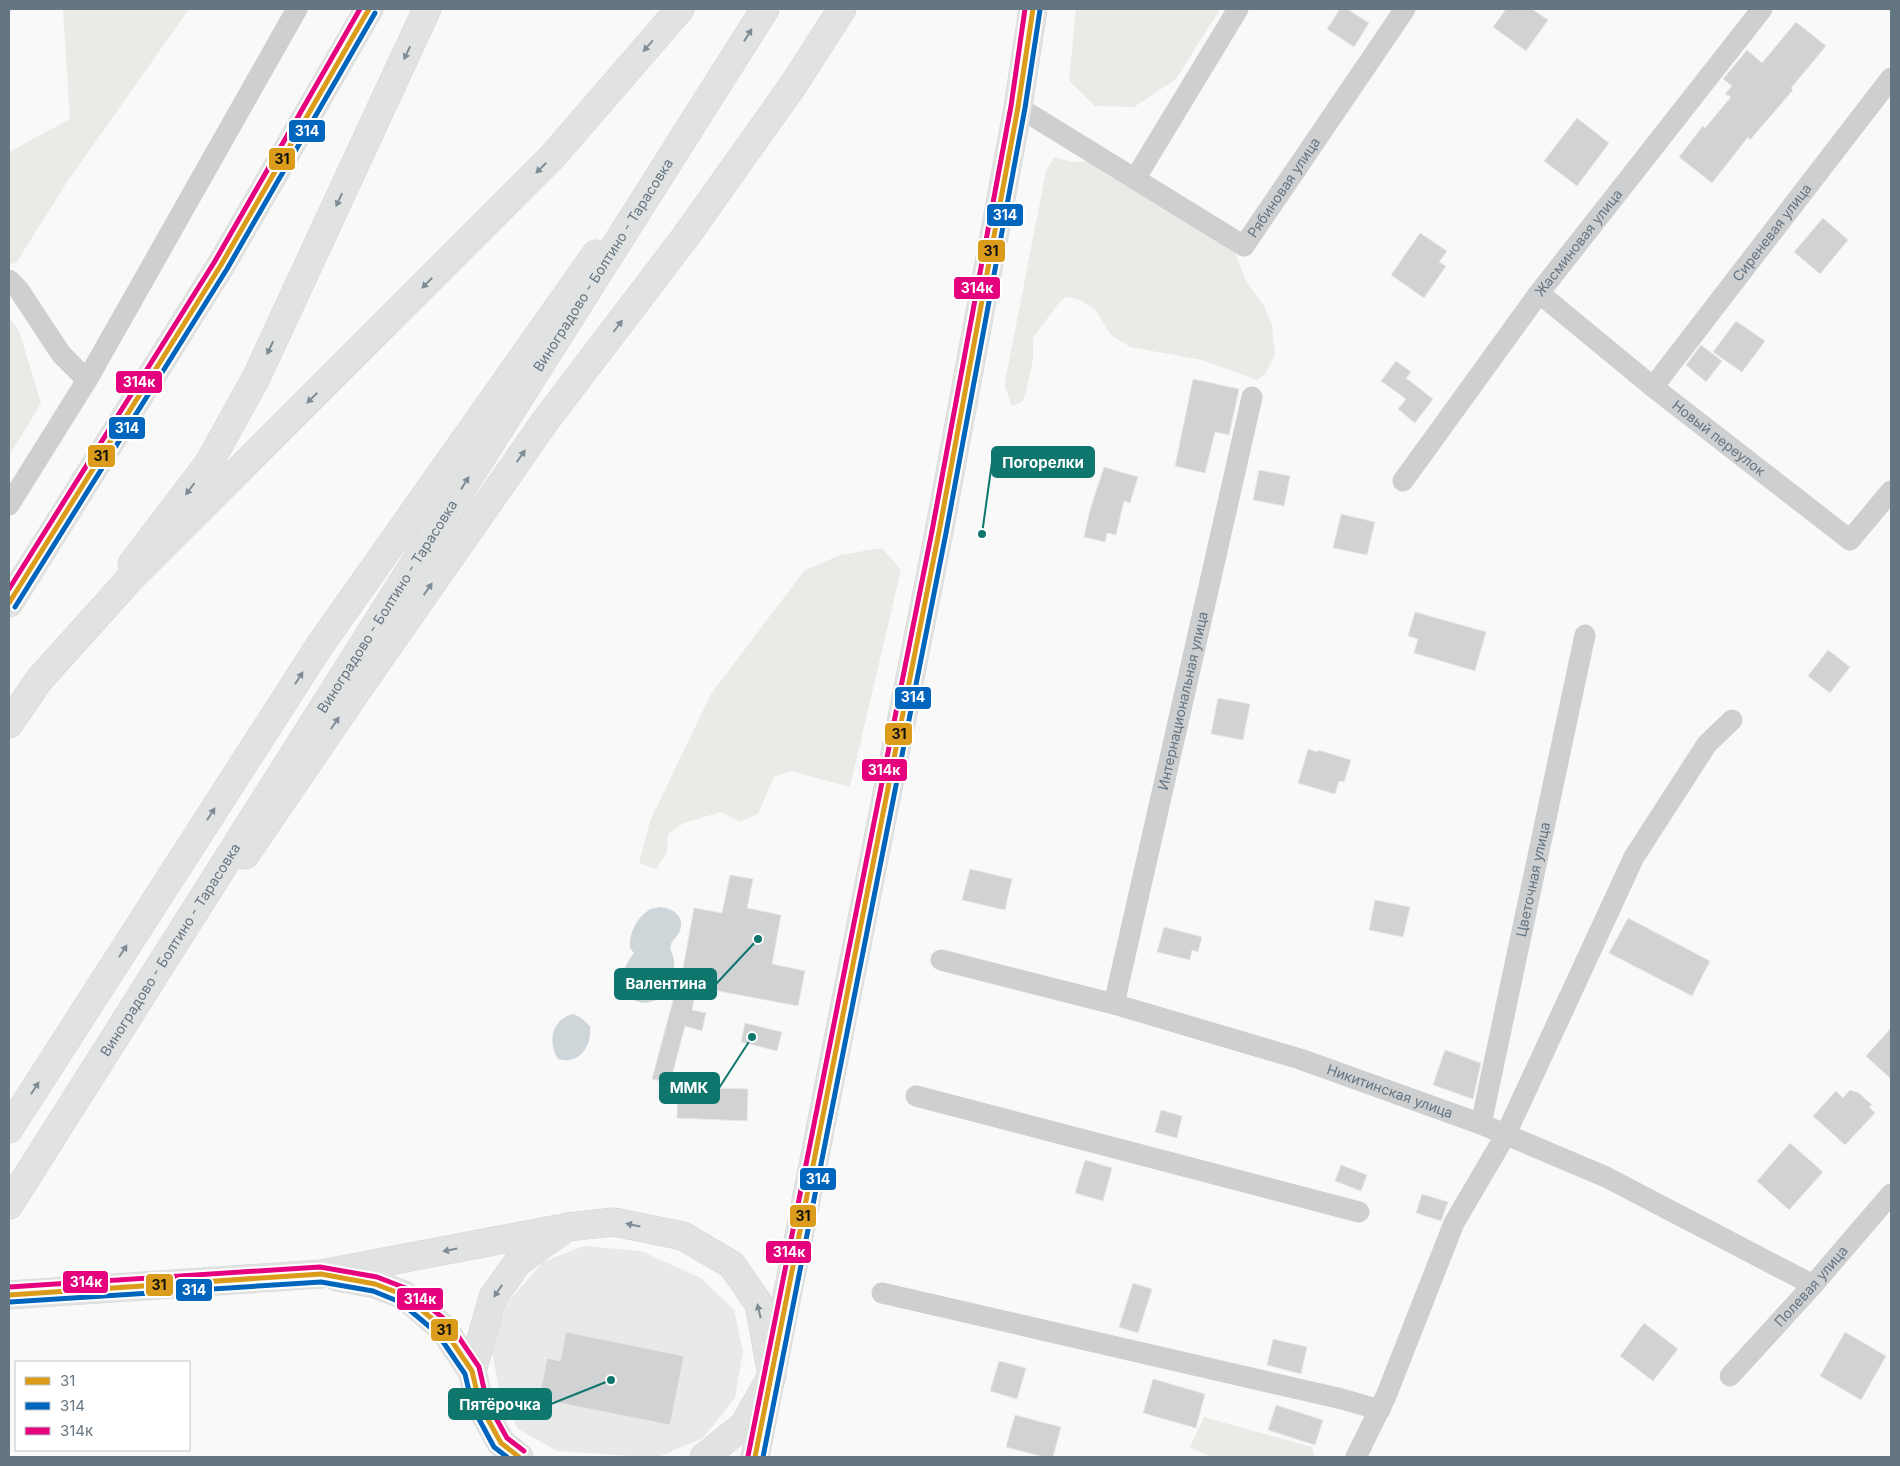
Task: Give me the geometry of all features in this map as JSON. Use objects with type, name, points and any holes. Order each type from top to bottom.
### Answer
[{"type":"main road","points":[[9,603],[221,265],[368,9]]},
{"type":"main road","points":[[9,724],[39,680],[158,530],[208,463],[256,378],[427,9]]},
{"type":"main road","points":[[39,680],[128,581],[552,157],[680,9]]},
{"type":"main road","name":"Виноградово - Болтино - Тарасовка","points":[[9,1205],[764,9]]},
{"type":"main road","points":[[41,1153],[363,682],[529,444],[686,236],[794,84],[842,9]]},
{"type":"main road","points":[[755,1457],[938,541],[1018,107],[1033,9]]},
{"type":"main road","points":[[9,1128],[320,645],[730,64]]},
{"type":"main road","points":[[9,1295],[320,1274],[567,1227],[614,1222],[683,1236],[732,1265],[759,1304],[772,1376],[744,1425],[704,1457]]},
{"type":"main road","points":[[472,1371],[493,1297],[518,1262],[567,1227]]},
{"type":"main road","points":[[320,1274],[375,1284],[404,1295],[443,1328],[472,1371],[480,1405],[501,1443],[519,1457]]},
{"type":"street","points":[[9,505],[87,380],[297,9]]},
{"type":"street","points":[[1134,179],[1238,9]]},
{"type":"street","name":"Рябиновая улица","points":[[1018,107],[1244,246],[1405,9]]},
{"type":"street","name":"Жасминовая улица","points":[[1402,481],[1539,293],[1762,9]]},
{"type":"street","name":"Сиреневая улица","points":[[1653,387],[1891,78]]},
{"type":"street","points":[[9,280],[19,290],[61,354],[87,380]]},
{"type":"street","name":"Новый переулок","points":[[1539,293],[1653,387],[1850,540],[1891,491]]},
{"type":"street","name":"Интернациональная улица","points":[[1114,1004],[1252,397]]},
{"type":"street","name":"Цветочная улица","points":[[1481,1124],[1585,635]]},
{"type":"street","points":[[1356,1457],[1380,1410],[1454,1223],[1506,1136],[1634,856],[1707,744],[1732,720]]},
{"type":"street","name":"Никитинская улица","points":[[941,960],[1114,1004],[1300,1058],[1481,1124],[1606,1177],[1813,1285]]},
{"type":"street","points":[[916,1096],[1359,1212]]},
{"type":"street","name":"Полевая улица","points":[[1730,1376],[1813,1285],[1891,1194]]},
{"type":"street","points":[[882,1293],[1342,1399],[1380,1410]]},
{"type":"shaded area","points":[[63,9],[189,9],[67,182],[16,263],[9,264],[9,152],[70,119]]},
{"type":"shaded area","points":[[1076,9],[1220,9],[1176,79],[1134,107],[1095,106],[1069,81]]},
{"type":"shaded area","points":[[1054,157],[1072,162],[1113,159],[1234,250],[1246,281],[1264,306],[1272,325],[1275,355],[1265,374],[1257,380],[1202,360],[1130,347],[1111,335],[1095,309],[1078,299],[1066,297],[1058,304],[1033,338],[1033,359],[1026,392],[1022,402],[1012,406],[1005,387],[1006,377],[1046,171]]},
{"type":"shaded area","points":[[9,317],[19,331],[41,403],[9,456]]},
{"type":"shaded area","points":[[882,548],[901,570],[850,787],[791,771],[774,777],[758,814],[740,822],[721,812],[684,823],[668,834],[667,853],[656,869],[639,863],[650,821],[711,694],[804,571],[840,555]]},
{"type":"shaded area","points":[[661,907],[675,912],[681,923],[679,933],[670,947],[674,960],[673,976],[667,990],[659,998],[649,1002],[639,1002],[631,998],[624,991],[622,981],[625,968],[634,953],[630,948],[631,937],[634,927],[644,913],[650,909]]},
{"type":"shaded area","points":[[573,1014],[580,1017],[590,1026],[587,1047],[573,1059],[558,1059],[552,1039],[556,1026],[560,1021]]},
{"type":"shaded area","points":[[583,1246],[641,1251],[701,1278],[734,1310],[743,1351],[735,1398],[703,1438],[658,1457],[647,1457],[557,1451],[518,1429],[499,1390],[492,1352],[507,1303],[543,1262]]},
{"type":"shaded area","points":[[1204,1417],[1312,1447],[1314,1457],[1211,1457],[1190,1447]]},
{"type":"building","points":[[1340,9],[1347,9],[1369,23],[1354,47],[1327,29]]},
{"type":"building","points":[[1506,9],[1532,9],[1548,20],[1526,51],[1493,27]]},
{"type":"building","points":[[1796,22],[1826,46],[1791,88],[1793,90],[1750,140],[1748,137],[1712,183],[1679,157],[1703,126],[1705,128],[1731,97],[1725,94],[1732,86],[1723,79],[1747,50],[1762,63]]},
{"type":"building","points":[[1577,118],[1609,143],[1577,186],[1544,161]]},
{"type":"building","points":[[1823,218],[1848,240],[1820,274],[1794,252]]},
{"type":"building","points":[[1420,233],[1447,251],[1439,262],[1446,266],[1424,298],[1391,275]]},
{"type":"building","points":[[1736,321],[1765,341],[1742,372],[1713,352]]},
{"type":"building","points":[[1701,345],[1722,361],[1706,382],[1686,365]]},
{"type":"building","points":[[1396,361],[1411,372],[1406,378],[1433,399],[1415,423],[1398,409],[1406,399],[1381,381]]},
{"type":"building","points":[[1193,379],[1239,389],[1229,435],[1215,432],[1205,473],[1175,466]]},
{"type":"building","points":[[1104,467],[1138,477],[1130,503],[1124,501],[1116,535],[1107,533],[1105,542],[1084,537],[1090,510]]},
{"type":"building","points":[[1259,470],[1290,476],[1284,506],[1253,500]]},
{"type":"building","points":[[1341,514],[1375,522],[1367,555],[1333,548]]},
{"type":"building","points":[[1415,612],[1486,632],[1475,671],[1414,653],[1418,639],[1408,636]]},
{"type":"building","points":[[1828,650],[1850,667],[1830,693],[1808,676]]},
{"type":"building","points":[[1218,698],[1250,704],[1243,740],[1211,734]]},
{"type":"building","points":[[1308,749],[1317,752],[1318,750],[1351,760],[1344,782],[1339,781],[1335,794],[1298,783]]},
{"type":"building","points":[[970,869],[1012,879],[1005,910],[962,900]]},
{"type":"building","points":[[730,875],[753,879],[747,908],[781,915],[772,964],[805,971],[798,1006],[697,987],[692,1010],[706,1013],[702,1031],[685,1026],[670,1083],[652,1079],[680,974],[682,974],[694,908],[722,913]]},
{"type":"building","points":[[1375,900],[1410,907],[1403,937],[1369,930]]},
{"type":"building","points":[[1628,918],[1710,961],[1692,996],[1609,953]]},
{"type":"building","points":[[1164,927],[1202,937],[1198,952],[1192,950],[1190,960],[1157,952]]},
{"type":"building","points":[[745,1023],[782,1032],[777,1051],[741,1042]]},
{"type":"building","points":[[1891,1028],[1891,1079],[1866,1056]]},
{"type":"building","points":[[1445,1050],[1481,1063],[1473,1099],[1433,1085]]},
{"type":"building","points":[[678,1087],[748,1089],[747,1121],[677,1118]]},
{"type":"building","points":[[1850,1090],[1859,1093],[1872,1105],[1869,1107],[1875,1113],[1845,1145],[1813,1116],[1836,1091],[1843,1098]]},
{"type":"building","points":[[1161,1110],[1182,1116],[1177,1138],[1155,1132]]},
{"type":"building","points":[[1790,1143],[1823,1172],[1789,1210],[1757,1181]]},
{"type":"building","points":[[1085,1160],[1112,1168],[1103,1201],[1075,1193]]},
{"type":"building","points":[[1341,1165],[1367,1175],[1361,1191],[1335,1181]]},
{"type":"building","points":[[1422,1194],[1448,1202],[1441,1221],[1416,1213]]},
{"type":"building","points":[[1133,1283],[1152,1289],[1138,1333],[1119,1327]]},
{"type":"building","points":[[1644,1323],[1678,1349],[1653,1381],[1620,1356]]},
{"type":"building","points":[[566,1332],[684,1356],[670,1425],[539,1399],[547,1358],[560,1361]]},
{"type":"building","points":[[1845,1332],[1886,1356],[1861,1400],[1820,1376]]},
{"type":"building","points":[[1273,1339],[1307,1347],[1301,1374],[1267,1365]]},
{"type":"building","points":[[999,1361],[1026,1368],[1017,1399],[990,1391]]},
{"type":"building","points":[[1153,1379],[1205,1394],[1196,1428],[1143,1413]]},
{"type":"building","points":[[1276,1405],[1323,1420],[1315,1445],[1268,1430]]},
{"type":"building","points":[[1015,1415],[1061,1427],[1053,1457],[1044,1457],[1006,1447]]},
{"type":"transit line","name":"314к","points":[[9,589],[215,261],[360,9]]},
{"type":"transit line","name":"31","points":[[9,603],[221,265],[369,9]]},
{"type":"transit line","name":"314к","points":[[748,1456],[932,531],[1011,106],[1025,9]]},
{"type":"transit line","name":"31","points":[[755,1457],[939,532],[1018,107],[1033,9]]},
{"type":"transit line","name":"314","points":[[763,1457],[946,533],[1025,108],[1040,10]]},
{"type":"transit line","name":"314","points":[[15,607],[227,269],[375,13]]},
{"type":"transit line","name":"314к","points":[[9,1287],[320,1267],[377,1277],[408,1289],[449,1323],[479,1367],[487,1402],[507,1438],[524,1451]]},
{"type":"transit line","name":"31","points":[[9,1295],[321,1274],[375,1284],[404,1295],[443,1328],[472,1371],[480,1405],[501,1443],[519,1457]]},
{"type":"transit line","name":"314","points":[[10,1302],[321,1282],[373,1291],[400,1302],[437,1333],[465,1374],[473,1408],[494,1447],[507,1457]]},
{"type":"place","name":"Погорелки","points":[[982,534]]},
{"type":"place","name":"Валентина","points":[[758,939]]},
{"type":"place","name":"ММК","points":[[752,1037]]},
{"type":"place","name":"Пятёрочка","points":[[611,1380]]}]
